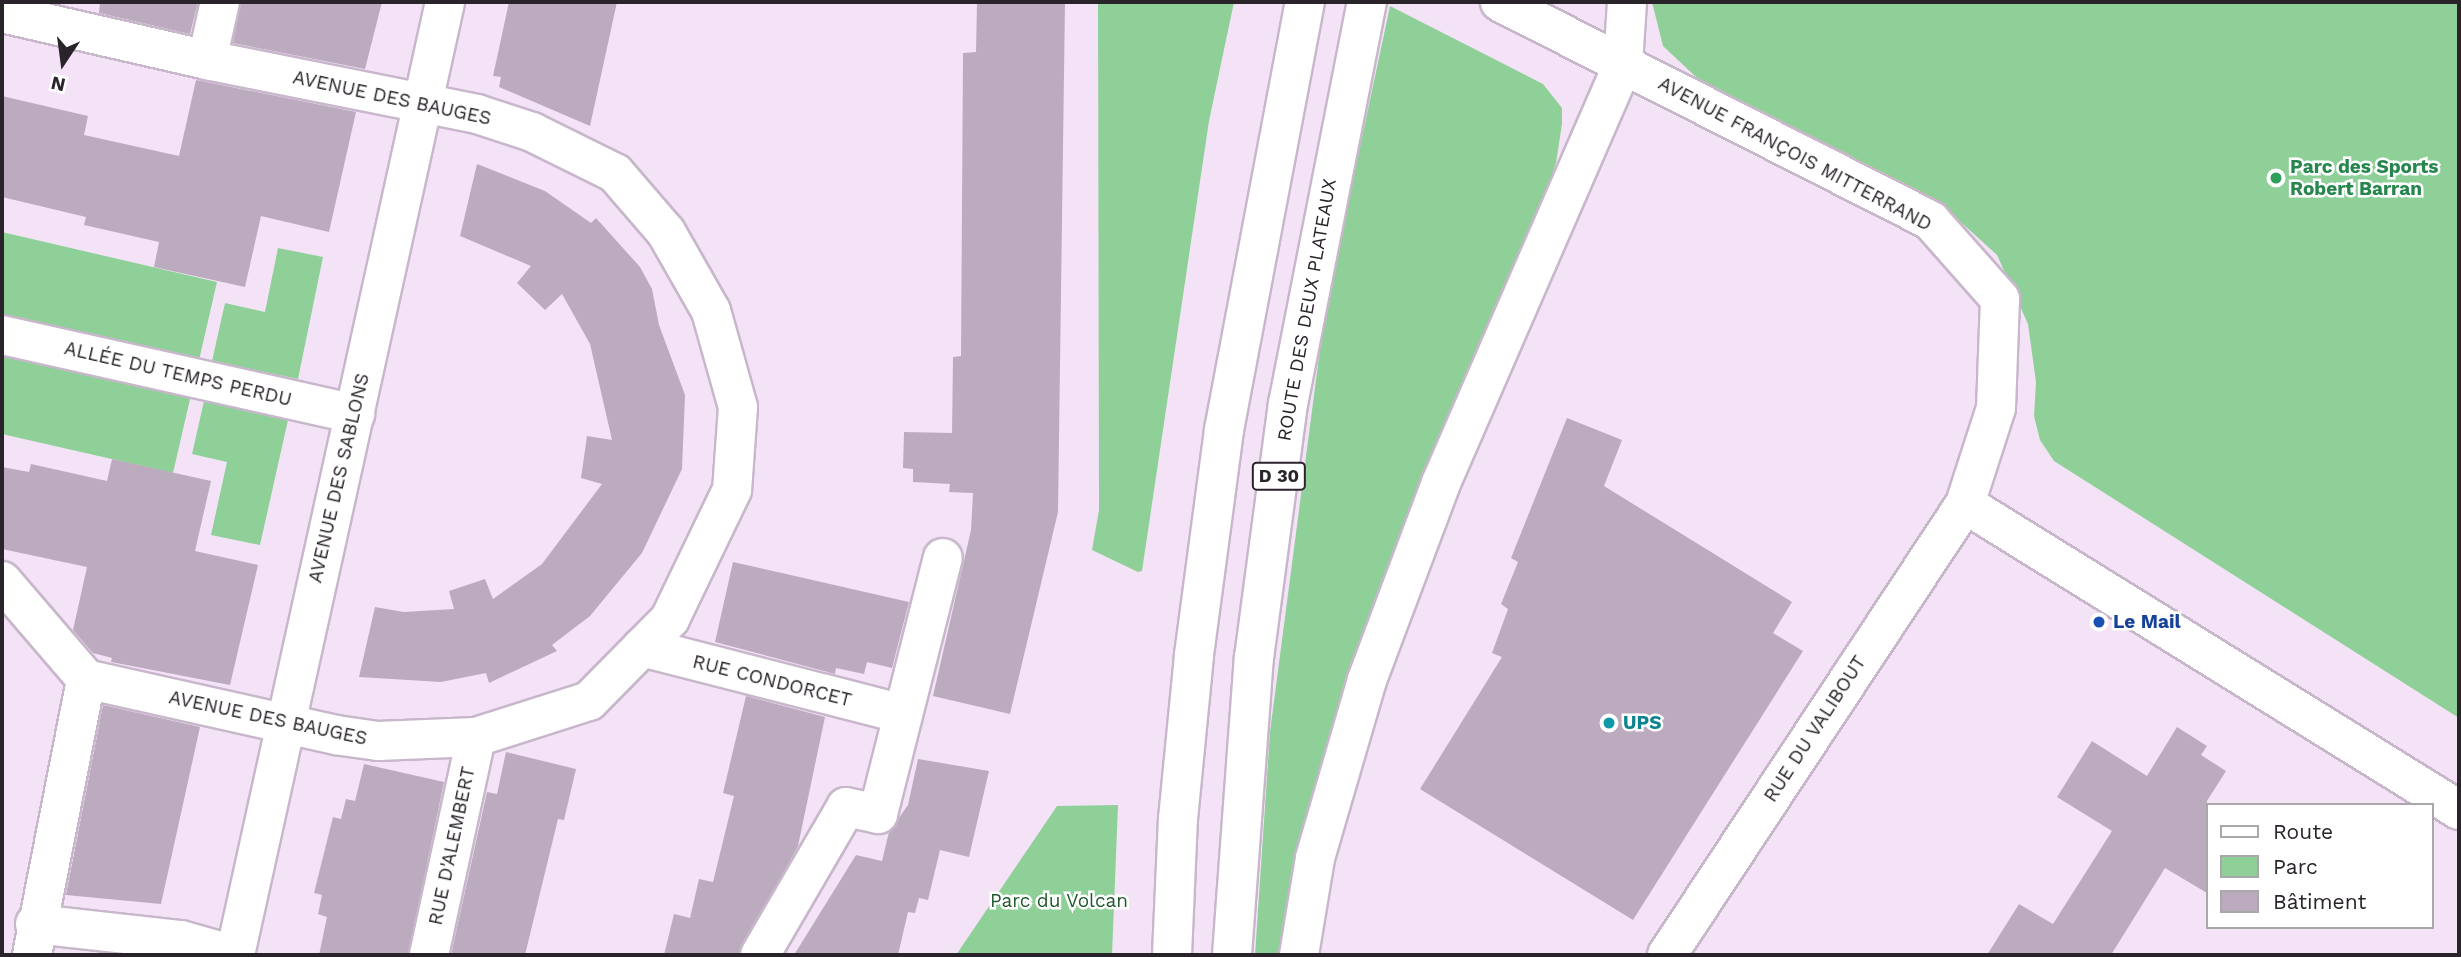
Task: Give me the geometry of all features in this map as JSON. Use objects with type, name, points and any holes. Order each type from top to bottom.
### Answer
[{"type":"street","points":[[207,60],[220,2]]},
{"type":"street","name":"AVENUE DES SABLONS","points":[[235,955],[445,2]]},
{"type":"street","points":[[1172,955],[1178,819],[1193,669],[1224,430],[1305,2]]},
{"type":"street","name":"ROUTE DES DEUX PLATEAUX","points":[[1233,955],[1254,658],[1286,417],[1367,2]]},
{"type":"street","points":[[1299,955],[1315,858],[1367,680],[1441,483],[1623,64],[1627,2]]},
{"type":"street","name":"AVENUE FRANÇOIS MITTERRAND","points":[[1502,3],[1931,222],[2000,299],[1996,408],[1965,504]]},
{"type":"street","name":"AVENUE DES BAUGES","points":[[2,13],[207,60],[477,114],[532,132],[615,173],[666,232],[711,310],[738,407],[732,490],[670,619],[589,701],[476,737],[378,741],[336,735],[86,679]]},
{"type":"street","name":"ALLÉE DU TEMPS PERDU","points":[[2,335],[355,414]]},
{"type":"street","points":[[1965,504],[2459,810]]},
{"type":"street","name":"RUE DU VALIBOUT","points":[[1667,955],[1965,504]]},
{"type":"street","points":[[760,955],[846,807],[878,814],[943,558]]},
{"type":"street","points":[[2,582],[86,679],[33,939],[181,940],[235,955]]},
{"type":"street","name":"RUE CONDORCET","points":[[642,647],[903,714]]},
{"type":"street","name":"RUE D'ALEMBERT","points":[[429,955],[476,737]]},
{"type":"green space","points":[[1098,2],[1234,2],[1209,121],[1142,571],[1138,572],[1092,550],[1099,510]]},
{"type":"green space","points":[[1652,2],[2459,2],[2459,718],[2054,461],[2040,440],[2034,416],[2036,382],[2028,324],[1997,255],[1942,205],[1696,77],[1663,46]]},
{"type":"green space","points":[[1390,6],[1543,84],[1562,108],[1562,124],[1556,163],[1282,955],[1255,955],[1270,732],[1325,311]]},
{"type":"green space","points":[[2,232],[217,282],[173,473],[2,434]]},
{"type":"green space","points":[[278,248],[323,257],[298,379],[212,361],[225,303],[265,312]]},
{"type":"green space","points":[[204,401],[288,420],[260,545],[211,535],[227,462],[192,454]]},
{"type":"green space","name":"Parc du Volcan","points":[[1118,805],[1112,955],[956,955],[1057,806]]},
{"type":"building","points":[[100,2],[198,2],[190,34],[99,13]]},
{"type":"building","points":[[241,2],[382,2],[365,69],[233,43]]},
{"type":"building","points":[[509,2],[617,2],[590,126],[499,87],[501,77],[493,76]]},
{"type":"building","points":[[977,2],[1065,2],[1058,512],[1010,714],[933,696],[971,530],[973,493],[949,492],[950,484],[913,482],[913,469],[903,468],[904,432],[952,433],[953,357],[961,356],[963,53],[976,52]]},
{"type":"building","points":[[196,80],[356,112],[329,232],[261,216],[245,287],[154,267],[159,242],[84,225],[86,217],[2,197],[2,96],[88,116],[84,135],[179,156]]},
{"type":"building","points":[[477,164],[545,191],[591,223],[596,218],[640,267],[652,289],[659,325],[685,395],[682,469],[642,553],[590,616],[552,645],[557,651],[489,683],[486,673],[441,682],[359,677],[375,607],[404,612],[454,609],[449,591],[485,579],[493,599],[542,564],[602,484],[581,478],[587,436],[612,440],[590,344],[562,294],[545,310],[517,283],[531,266],[460,236]]},
{"type":"building","name":"UPS","points":[[1567,418],[1622,440],[1604,486],[1792,602],[1773,633],[1803,651],[1633,920],[1420,789],[1502,657],[1492,653],[1508,609],[1501,604],[1518,562],[1511,558]]},
{"type":"building","points":[[112,459],[211,481],[195,551],[258,565],[230,685],[111,662],[112,658],[93,653],[73,630],[87,567],[2,549],[2,467],[29,472],[31,464],[107,481]]},
{"type":"building","points":[[733,562],[909,602],[892,668],[867,662],[864,674],[836,668],[835,674],[715,642]]},
{"type":"building","points":[[746,696],[825,717],[798,846],[738,955],[664,955],[674,914],[690,918],[699,879],[713,882],[734,796],[723,793]]},
{"type":"building","points":[[103,705],[200,727],[161,904],[66,895]]},
{"type":"building","points":[[2177,727],[2207,746],[2201,755],[2226,771],[2206,803],[2206,892],[2165,868],[2111,955],[1987,955],[2019,904],[2053,924],[2112,831],[2057,797],[2092,741],[2147,776]]},
{"type":"building","points":[[506,752],[576,769],[564,820],[558,819],[525,955],[451,955],[487,792],[497,794]]},
{"type":"building","points":[[918,759],[989,771],[969,857],[940,850],[928,900],[919,898],[915,913],[908,912],[898,955],[794,955],[856,855],[882,861],[889,832],[908,805]]},
{"type":"building","points":[[364,764],[444,782],[408,955],[319,955],[327,917],[318,914],[322,895],[314,893],[333,817],[341,819],[346,799],[355,801]]},
{"type":"place","name":"Parc des Sports Robert Barran","points":[[2276,178]]},
{"type":"place","name":"Le Mail","points":[[2099,622]]},
{"type":"place","name":"UPS","points":[[1609,723]]}]
